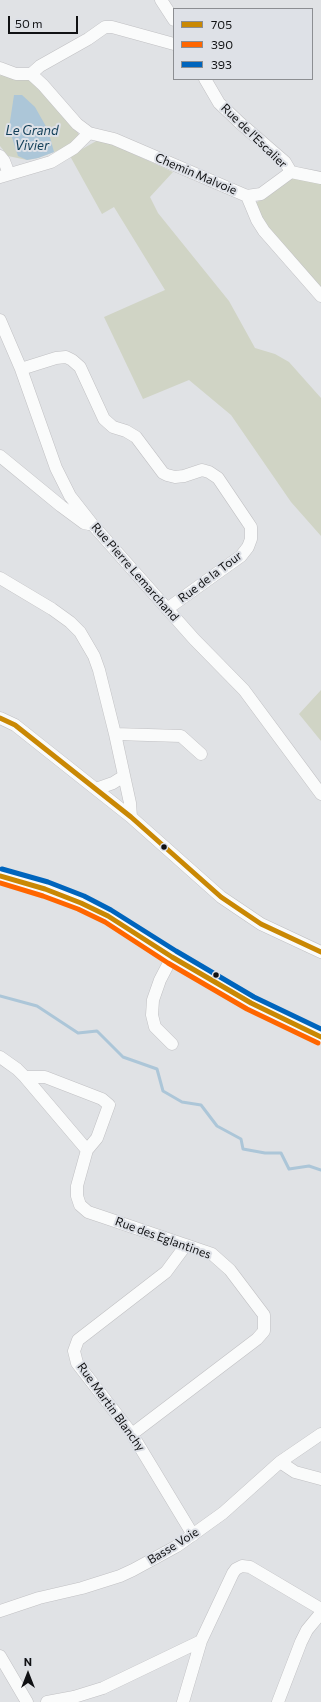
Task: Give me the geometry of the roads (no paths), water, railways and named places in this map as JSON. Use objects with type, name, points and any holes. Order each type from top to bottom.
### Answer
[{"type":"main road","points":[[0,876],[45,889],[81,903],[111,918],[172,957],[257,1006],[321,1037]]},
{"type":"street","points":[[161,0],[173,18]]},
{"type":"street","points":[[0,68],[16,74],[30,74],[40,66],[105,27],[112,27],[173,44]]},
{"type":"street","points":[[0,156],[4,161],[4,175],[52,162],[74,148],[90,133],[77,124],[43,85],[30,74]]},
{"type":"street","name":"Rue de l'Escalier","points":[[206,80],[219,103],[285,162],[291,172]]},
{"type":"street","name":"Chemin Malvoie","points":[[90,133],[114,139],[247,196],[261,194],[291,172]]},
{"type":"street","points":[[291,172],[321,178]]},
{"type":"street","points":[[247,196],[257,220],[268,236],[321,296]]},
{"type":"street","name":"Rue Pierre Lemarchand","points":[[0,320],[21,369],[56,468],[70,496],[92,524],[167,609],[244,690],[321,794]]},
{"type":"street","name":"Rue de la Tour","points":[[21,369],[56,358],[66,357],[72,360],[80,367],[104,418],[113,427],[126,431],[136,437],[163,473],[174,477],[184,476],[202,470],[209,472],[218,478],[247,521],[250,527],[251,539],[248,547],[241,556],[167,609]]},
{"type":"street","points":[[0,456],[61,506],[84,523],[92,524]]},
{"type":"street","points":[[0,578],[52,609],[70,622],[80,632],[94,656],[115,734],[131,817]]},
{"type":"street","points":[[0,718],[15,725],[131,817],[221,897],[261,924],[321,952]]},
{"type":"street","points":[[115,734],[181,736],[201,754]]},
{"type":"street","points":[[96,789],[113,783],[124,776]]},
{"type":"street","points":[[172,957],[160,980],[153,1000],[152,1015],[155,1027],[172,1044]]},
{"type":"street","points":[[0,1057],[17,1069],[25,1077],[87,1150]]},
{"type":"street","name":"Rue des Eglantines","points":[[25,1077],[45,1077],[102,1099],[109,1105],[97,1138],[87,1150],[77,1186],[77,1196],[80,1205],[88,1212],[212,1254],[230,1270],[264,1315],[264,1331],[257,1339],[132,1434]]},
{"type":"street","name":"Rue Martin Blanchy","points":[[186,1245],[166,1272],[78,1340],[74,1351],[77,1363],[132,1434],[193,1535]]},
{"type":"street","name":"Basse Voie","points":[[0,1611],[39,1598],[82,1588],[120,1576],[177,1546],[223,1513],[280,1462],[321,1434]]},
{"type":"street","points":[[280,1462],[295,1472],[321,1479]]},
{"type":"street","points":[[183,1702],[201,1641],[233,1572],[236,1569],[242,1566],[250,1567],[321,1609]]},
{"type":"street","points":[[278,1702],[301,1642],[307,1630],[321,1613]]},
{"type":"street","points":[[47,1702],[74,1697],[103,1688],[201,1641]]},
{"type":"street","points":[[0,1656],[27,1702]]},
{"type":"water","name":"Le Grand Vivier","points":[[14,95],[22,95],[35,107],[48,130],[54,152],[38,158],[27,160],[18,156],[9,128]]},
{"type":"waterway","points":[[0,996],[37,1006],[78,1033],[97,1031],[123,1057],[157,1069],[163,1091],[182,1102],[201,1105],[217,1126],[241,1139],[243,1149],[265,1153],[281,1153],[289,1169],[309,1166],[321,1170]]}]
